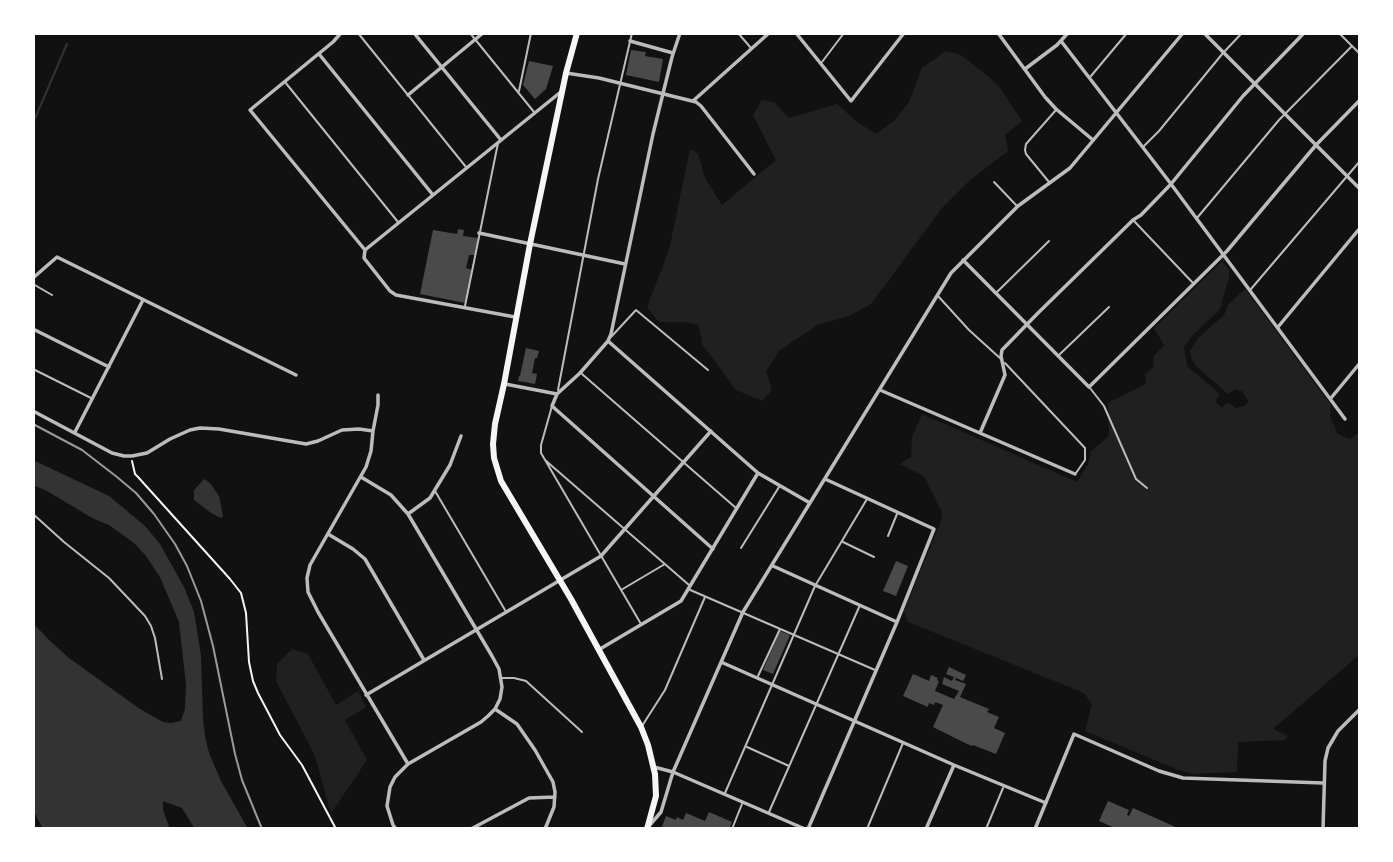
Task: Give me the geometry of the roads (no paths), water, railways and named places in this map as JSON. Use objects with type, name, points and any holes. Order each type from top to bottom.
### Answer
[{"type":"main road","points":[[577,33],[530,244],[495,424],[494,458],[502,481],[600,649],[641,727],[654,767],[656,796],[647,828]]},
{"type":"street","points":[[341,33],[250,110],[365,250]]},
{"type":"street","points":[[414,33],[499,141]]},
{"type":"street","points":[[408,95],[483,33]]},
{"type":"street","points":[[680,33],[663,93],[611,334],[580,373],[557,394],[552,406],[713,549]]},
{"type":"street","points":[[693,100],[769,33]]},
{"type":"street","points":[[796,33],[851,101],[904,33]]},
{"type":"street","points":[[998,33],[1056,109],[1093,140]]},
{"type":"street","points":[[1025,69],[1068,33]]},
{"type":"street","points":[[647,828],[660,812],[673,772],[743,612],[951,273],[1018,206],[1070,168],[1183,33]]},
{"type":"street","points":[[1204,33],[1360,189]]},
{"type":"street","points":[[980,433],[1005,375],[1002,350],[1171,184],[1254,84],[1304,33]]},
{"type":"street","points":[[630,41],[673,53]]},
{"type":"street","points":[[1061,41],[1251,290],[1345,419]]},
{"type":"street","points":[[319,54],[433,195]]},
{"type":"street","points":[[566,73],[693,100],[701,106],[754,174]]},
{"type":"street","points":[[516,317],[394,294],[364,258],[365,250],[563,90]]},
{"type":"street","points":[[963,260],[1089,387],[1224,255],[1316,145],[1360,100]]},
{"type":"street","points":[[1278,327],[1360,228]]},
{"type":"street","points":[[479,233],[625,264]]},
{"type":"street","points":[[33,278],[57,257],[296,375]]},
{"type":"street","points":[[75,432],[144,300]]},
{"type":"street","points":[[35,330],[109,367]]},
{"type":"street","points":[[608,341],[758,473],[811,503]]},
{"type":"street","points":[[1331,398],[1360,363]]},
{"type":"street","points":[[504,384],[557,394]]},
{"type":"street","points":[[880,390],[1075,474]]},
{"type":"street","points":[[378,395],[371,451],[366,467],[310,565],[308,592],[408,764]]},
{"type":"street","points":[[33,411],[113,453],[132,456],[147,453],[181,433],[200,428],[306,444],[342,430],[373,431]]},
{"type":"street","points":[[366,695],[601,556],[711,431]]},
{"type":"street","points":[[408,514],[430,498],[450,465],[461,436]]},
{"type":"street","points":[[600,649],[681,601],[758,473]]},
{"type":"street","points":[[361,477],[391,495],[408,514],[499,669],[502,687],[495,709],[481,722],[408,764],[395,777],[387,796],[387,806],[396,829]]},
{"type":"street","points":[[654,767],[673,772],[807,829],[897,622],[934,529],[825,479]]},
{"type":"street","points":[[328,534],[365,559],[424,660]]},
{"type":"street","points":[[773,566],[897,622]]},
{"type":"street","points":[[722,662],[1046,803]]},
{"type":"street","points":[[495,709],[523,731],[553,782],[554,807],[545,829]]},
{"type":"street","points":[[1323,829],[1323,783],[1328,748],[1338,731],[1360,709]]},
{"type":"street","points":[[1035,829],[1074,734],[1159,771],[1183,778],[1323,783]]},
{"type":"street","points":[[926,829],[954,765]]},
{"type":"street","points":[[471,829],[529,798],[555,797]]},
{"type":"lane","points":[[358,33],[467,168]]},
{"type":"lane","points":[[470,33],[535,113]]},
{"type":"lane","points":[[519,92],[531,33]]},
{"type":"lane","points":[[557,394],[583,255],[632,33]]},
{"type":"lane","points":[[738,33],[751,49]]},
{"type":"lane","points":[[821,63],[844,33]]},
{"type":"lane","points":[[1090,77],[1127,33]]},
{"type":"lane","points":[[1143,147],[1242,33]]},
{"type":"lane","points":[[1339,33],[1360,54]]},
{"type":"lane","points":[[1197,219],[1285,114],[1352,46]]},
{"type":"lane","points":[[285,82],[399,223]]},
{"type":"lane","points":[[1050,184],[1026,154],[1026,144],[1056,109]]},
{"type":"lane","points":[[465,307],[499,141]]},
{"type":"lane","points":[[1251,290],[1360,161]]},
{"type":"lane","points":[[994,182],[1018,206]]},
{"type":"lane","points":[[1133,220],[1195,284]]},
{"type":"lane","points":[[996,293],[1049,241]]},
{"type":"lane","points":[[33,284],[52,295]]},
{"type":"lane","points":[[937,296],[1085,448],[1086,457],[1075,474]]},
{"type":"lane","points":[[1058,356],[1109,307]]},
{"type":"lane","points":[[608,341],[636,310],[708,370]]},
{"type":"lane","points":[[33,338],[35,330]]},
{"type":"lane","points":[[33,369],[92,399]]},
{"type":"lane","points":[[580,373],[737,508]]},
{"type":"lane","points":[[1089,387],[1104,406],[1136,479],[1147,488]]},
{"type":"lane","points":[[552,406],[541,444],[543,459],[641,625]]},
{"type":"lane","points":[[543,459],[689,587],[705,597],[876,670]]},
{"type":"lane","points":[[741,548],[780,486]]},
{"type":"lane","points":[[434,490],[506,612]]},
{"type":"lane","points":[[724,794],[816,586],[867,499]]},
{"type":"lane","points":[[888,536],[898,513]]},
{"type":"lane","points":[[33,514],[109,578],[145,616],[155,638],[162,680]]},
{"type":"lane","points":[[842,542],[874,557]]},
{"type":"lane","points":[[621,590],[665,564]]},
{"type":"lane","points":[[641,727],[665,690],[705,597]]},
{"type":"lane","points":[[768,813],[860,605]]},
{"type":"lane","points":[[758,677],[780,629]]},
{"type":"lane","points":[[501,678],[526,681],[582,732]]},
{"type":"lane","points":[[867,829],[903,742]]},
{"type":"lane","points":[[746,746],[790,766]]},
{"type":"lane","points":[[986,829],[1004,786]]},
{"type":"lane","points":[[732,829],[743,802]]},
{"type":"waterway","points":[[33,123],[67,44]]},
{"type":"railway","points":[[33,424],[82,450],[136,493],[175,544],[201,601],[235,754],[242,780],[262,829]]}]
